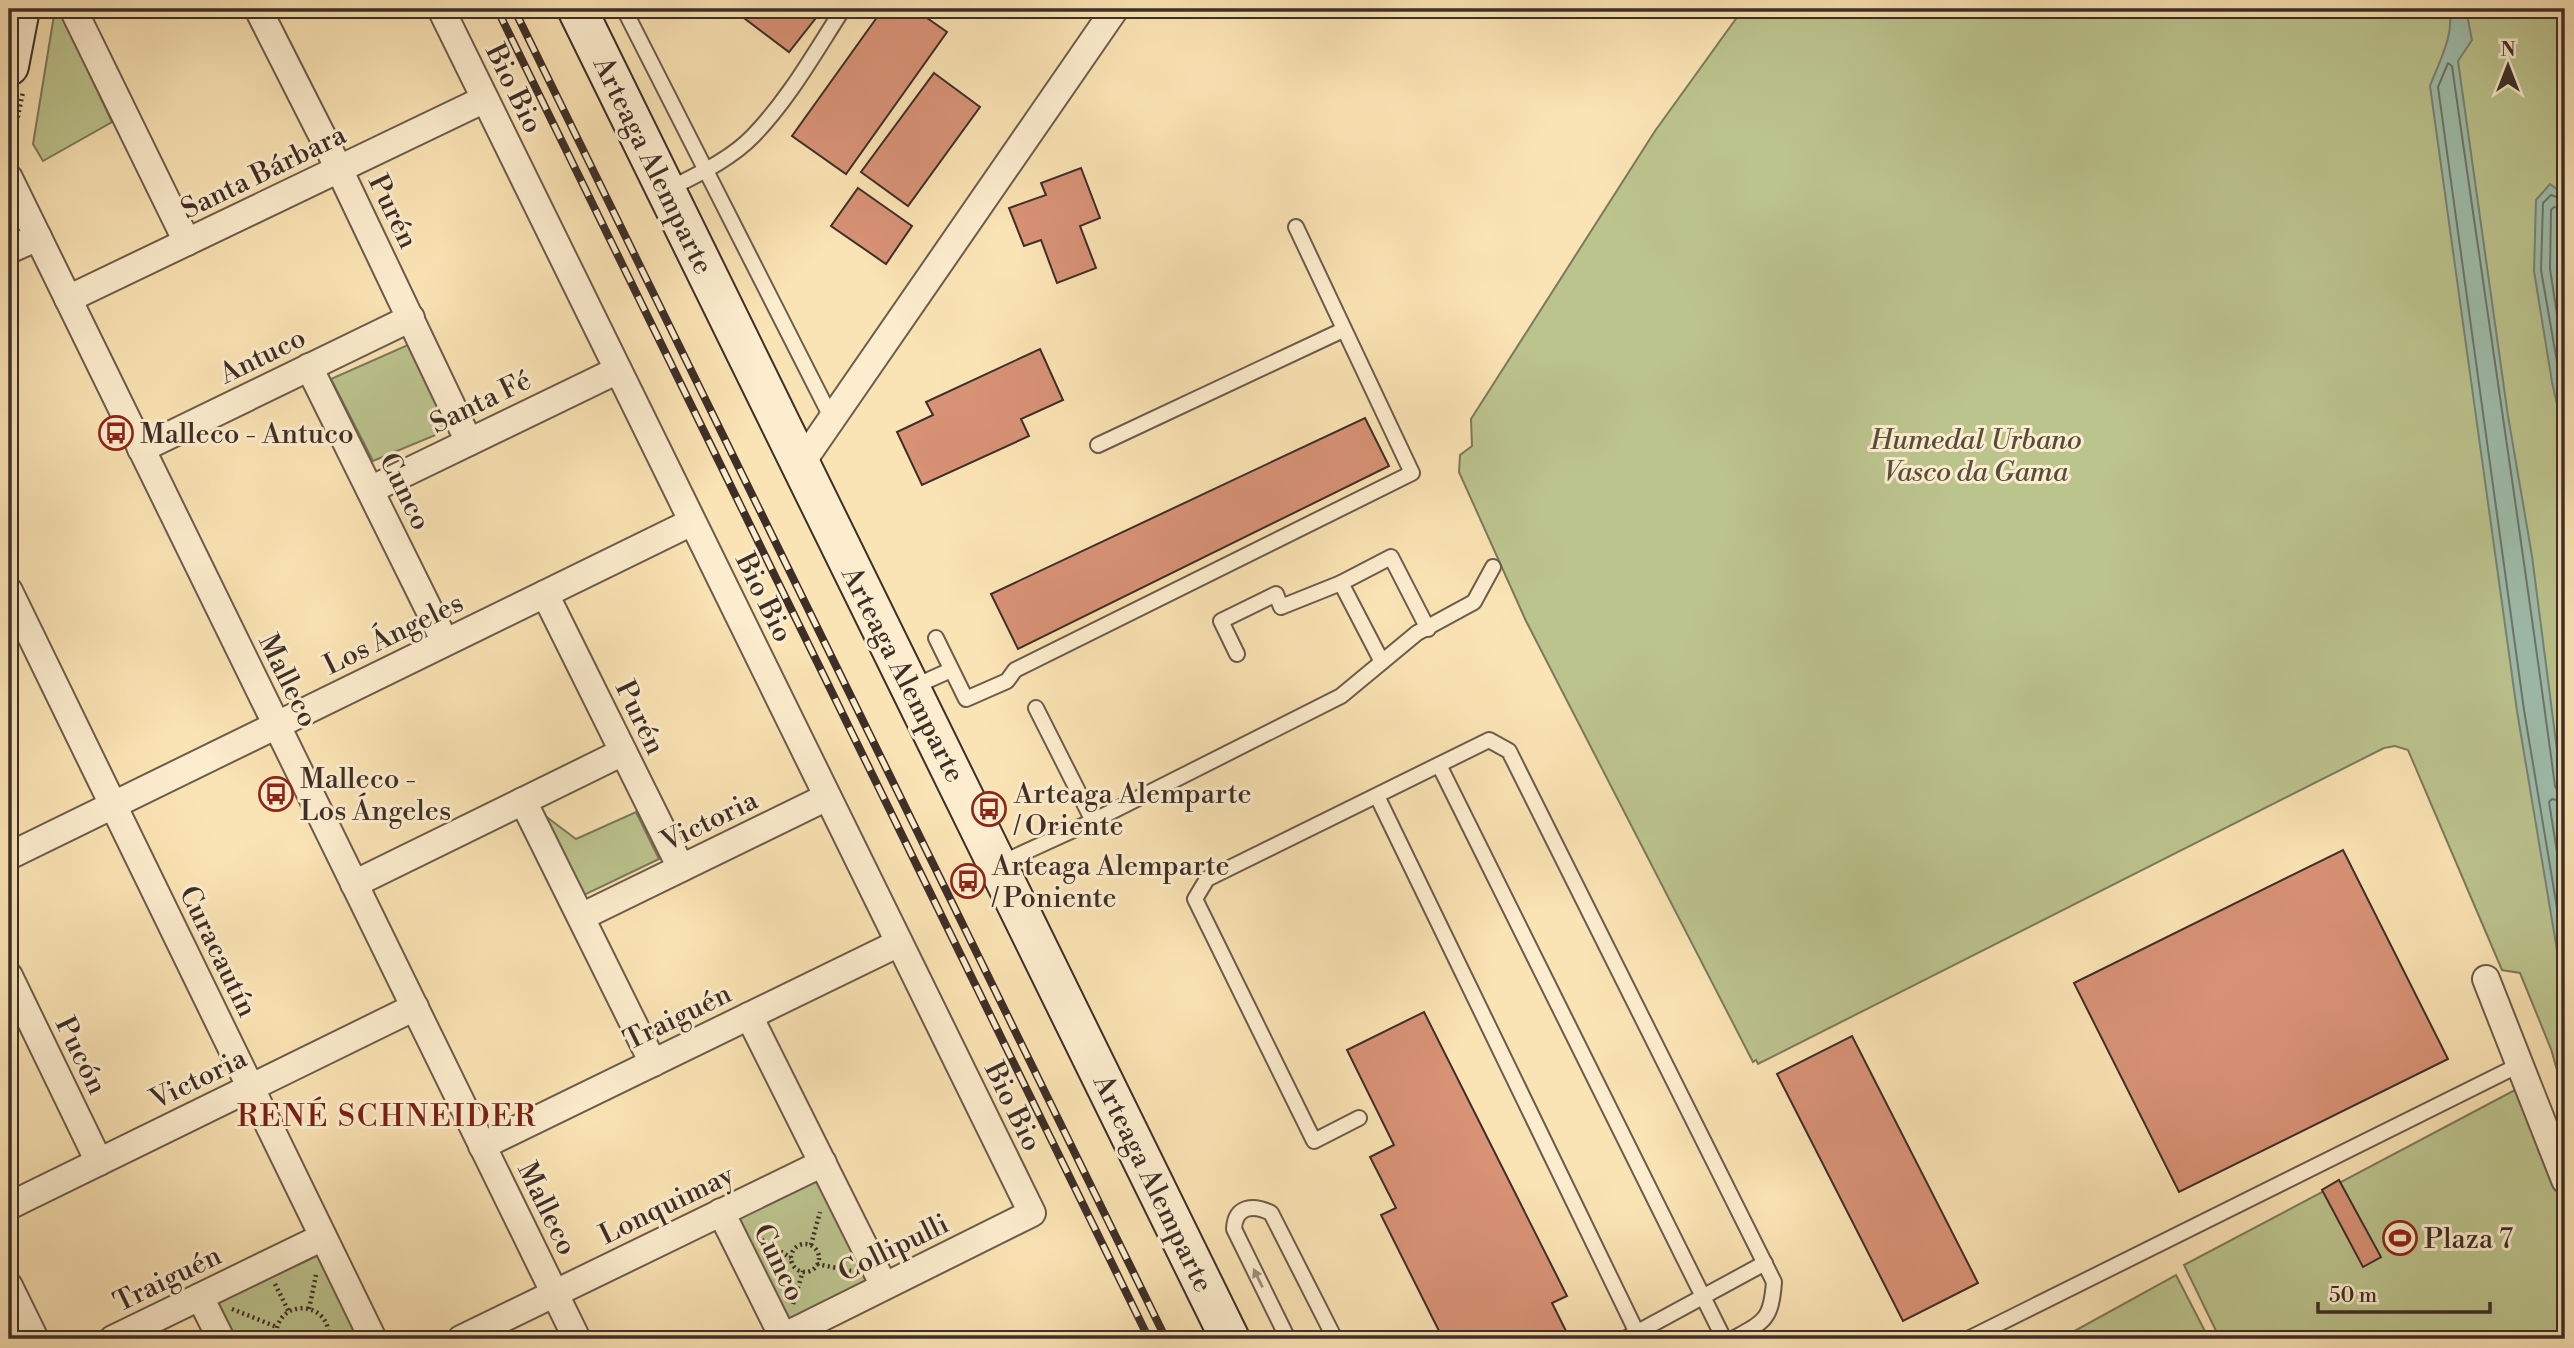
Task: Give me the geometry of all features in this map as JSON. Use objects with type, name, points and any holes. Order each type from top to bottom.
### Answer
[{"type":"main road","points":[[9,66],[20,9]]},
{"type":"main road","name":"Arteaga Alemparte","points":[[577,9],[1230,1339]]},
{"type":"street","points":[[73,9],[187,242]]},
{"type":"street","name":"Purén","points":[[258,9],[339,169],[469,442]]},
{"type":"street","name":"Bio Bio","points":[[441,9],[1032,1213]]},
{"type":"street","points":[[800,465],[1115,9]]},
{"type":"street","name":"Santa Bárbara","points":[[68,299],[485,99]]},
{"type":"street","name":"Malleco","points":[[9,178],[577,1339]]},
{"type":"street","points":[[9,250],[38,237]]},
{"type":"street","name":"Antuco","points":[[141,449],[411,318]]},
{"type":"street","name":"Cunco","points":[[309,367],[445,642]]},
{"type":"street","name":"Santa Fé","points":[[370,490],[618,370]]},
{"type":"street","name":"Los Ángeles","points":[[9,856],[692,522]]},
{"type":"street","name":"Curacautín","points":[[9,591],[373,1339]]},
{"type":"street","name":"Purén","points":[[545,594],[681,868]]},
{"type":"street","points":[[354,884],[623,752]]},
{"type":"street","name":"Victoria","points":[[581,918],[827,797]]},
{"type":"street","points":[[523,801],[653,1063]]},
{"type":"street","name":"Traiguén","points":[[482,1146],[899,943]]},
{"type":"street","name":"Pucón","points":[[9,976],[99,1162]]},
{"type":"street","points":[[2486,979],[2565,1180]]},
{"type":"street","name":"Victoria","points":[[9,1206],[415,1007]]},
{"type":"street","points":[[749,1016],[884,1286]]},
{"type":"street","name":"Lonquimay","points":[[461,1339],[823,1163]]},
{"type":"street","name":"Cunco","points":[[721,1212],[783,1338]]},
{"type":"street","name":"Collipulli","points":[[783,1338],[1032,1213]]},
{"type":"street","name":"Traiguén","points":[[113,1339],[324,1237]]},
{"type":"street","points":[[9,1286],[35,1339]]},
{"type":"street","points":[[200,1297],[220,1339]]},
{"type":"lane","points":[[624,9],[832,419]]},
{"type":"lane","points":[[666,191],[705,171],[752,138],[779,106],[843,9]]},
{"type":"lane","points":[[936,638],[966,699],[1007,681],[1015,670],[1412,473],[1296,228]]},
{"type":"lane","points":[[1098,445],[1343,330]]},
{"type":"lane","points":[[1237,654],[1221,621],[1276,594],[1281,607],[1341,583],[1391,557],[1428,629]]},
{"type":"lane","points":[[999,864],[1093,821],[1341,696],[1417,633],[1474,602],[1493,567]]},
{"type":"lane","points":[[1341,583],[1382,662]]},
{"type":"lane","points":[[912,688],[951,670]]},
{"type":"lane","points":[[1036,708],[1093,821]]},
{"type":"lane","points":[[1359,1118],[1314,1141],[1195,899],[1207,879],[1489,740],[1509,751],[1774,1282],[1773,1299],[1764,1322],[1733,1339]]},
{"type":"lane","points":[[1439,765],[1724,1339]]},
{"type":"lane","points":[[1377,796],[1634,1337],[1765,1263]]},
{"type":"lane","points":[[1969,1339],[2519,1065]]},
{"type":"lane","points":[[1288,1339],[1234,1229],[1234,1219],[1240,1211],[1250,1207],[1260,1207],[1271,1213],[1335,1339]]},
{"type":"path","points":[[807,1244],[815,1248],[819,1260],[812,1270],[803,1272],[794,1267],[792,1254],[797,1246],[807,1244]]},
{"type":"path","points":[[200,1297],[277,1327]]},
{"type":"path","points":[[276,1339],[277,1327],[284,1314],[292,1310],[309,1309],[323,1318],[327,1339]]},
{"type":"green space","points":[[55,9],[59,9],[112,122],[43,161],[33,144]]},
{"type":"green space","name":"Humedal Urbano Vasco da Gama","points":[[1743,9],[2565,9],[2565,1098],[2551,1049],[2520,973],[2502,970],[2408,750],[2395,746],[2384,748],[1758,1064],[1756,1060],[1753,1062],[1526,621],[1459,472],[1460,455],[1472,446],[1471,419],[1655,131]]},
{"type":"green space","points":[[410,344],[450,429],[373,461],[331,379]]},
{"type":"green space","points":[[636,812],[659,859],[584,895],[544,815],[576,839]]},
{"type":"green space","name":"Plaza 7","points":[[2515,1090],[2565,1211],[2565,1339],[2220,1339],[2184,1265]]},
{"type":"green space","points":[[816,1175],[868,1283],[782,1326],[727,1219]]},
{"type":"green space","points":[[321,1254],[362,1339],[230,1339],[213,1305]]},
{"type":"green space","points":[[2176,1275],[2209,1339],[2060,1339]]},
{"type":"water","points":[[2449,9],[2466,9],[2472,40],[2458,61],[2508,416],[2532,556],[2565,812],[2565,998],[2517,711],[2430,86],[2448,38]]},
{"type":"water","points":[[2550,184],[2565,195],[2565,439],[2552,382],[2534,271],[2536,200]]},
{"type":"building","points":[[732,9],[823,9],[789,52]]},
{"type":"building","points":[[883,9],[914,9],[947,32],[846,174],[792,136]]},
{"type":"building","points":[[934,73],[980,107],[908,206],[861,172]]},
{"type":"building","points":[[1081,168],[1100,218],[1080,226],[1096,268],[1057,283],[1041,240],[1024,246],[1009,208],[1046,195],[1041,183]]},
{"type":"building","points":[[858,188],[912,226],[886,264],[831,226]]},
{"type":"building","points":[[1040,349],[1063,400],[1021,419],[1029,436],[922,485],[897,432],[933,415],[926,402]]},
{"type":"building","points":[[1365,418],[1389,466],[1018,649],[991,594]]},
{"type":"building","points":[[2343,850],[2448,1059],[2179,1192],[2074,983]]},
{"type":"building","points":[[1424,1012],[1567,1296],[1552,1303],[1570,1339],[1443,1339],[1381,1215],[1396,1208],[1370,1157],[1394,1145],[1347,1050]]},
{"type":"building","points":[[1852,1036],[1978,1283],[1903,1321],[1777,1074]]},
{"type":"building","points":[[2339,1180],[2381,1257],[2363,1267],[2322,1190]]},
{"type":"railway","points":[[497,9],[1149,1339]]},
{"type":"railway","points":[[514,9],[1166,1339]]},
{"type":"place","name":"Malleco - Antuco","points":[[116,433]]},
{"type":"place","name":"Malleco - Los Ángeles","points":[[276,794]]},
{"type":"place","name":"Arteaga Alemparte / Oriente","points":[[989,809]]},
{"type":"place","name":"Arteaga Alemparte / Poniente","points":[[968,881]]},
{"type":"place","name":"Plaza 7","points":[[2400,1238]]},
{"type":"district","name":"RENÉ SCHNEIDER","points":[[387,1116]]}]
